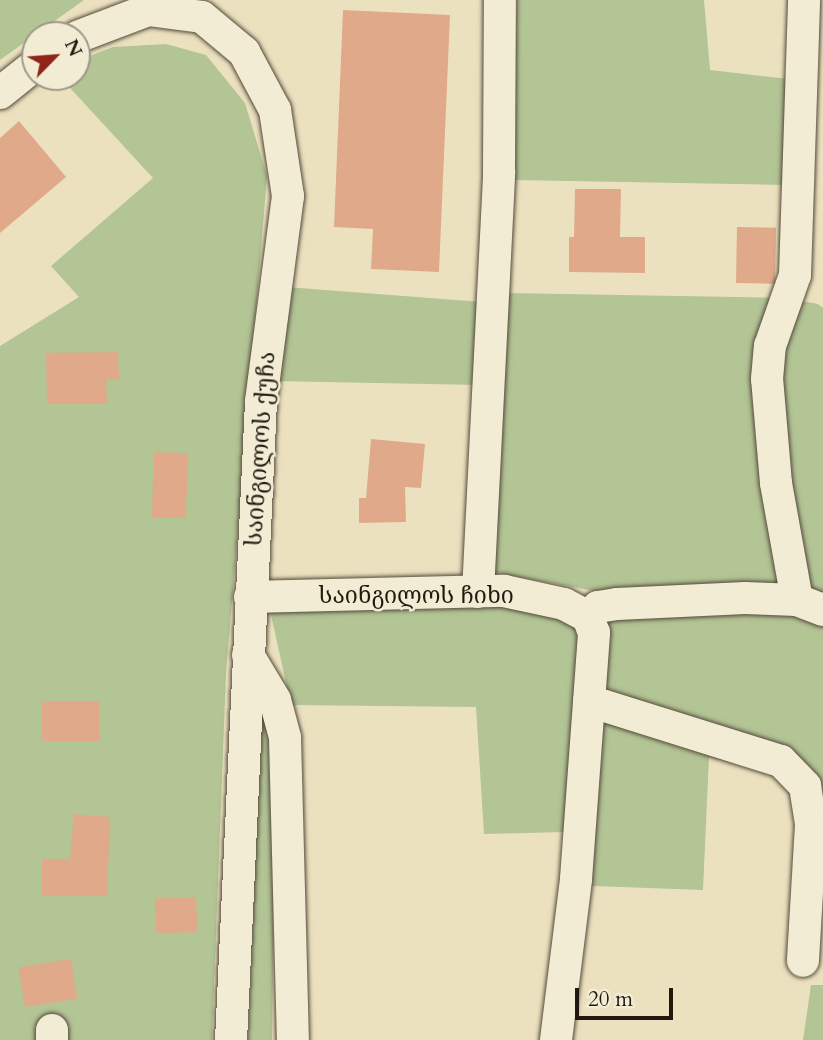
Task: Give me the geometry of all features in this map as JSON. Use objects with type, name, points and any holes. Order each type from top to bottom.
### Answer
[{"type":"street","points":[[478,592],[499,172],[500,0]]},
{"type":"street","points":[[556,1040],[576,880],[594,633],[588,617],[598,607],[617,604],[745,598],[810,605],[776,483],[767,379],[770,346],[795,275],[812,87],[804,0]]},
{"type":"street","name":"საინგილოს ქუჩა","points":[[91,31],[150,5],[202,17],[244,52],[275,110],[288,195],[261,402],[231,1040]]},
{"type":"street","points":[[0,93],[21,76]]},
{"type":"street","name":"საინგილოს ჩიხი","points":[[250,597],[504,591],[564,604],[588,617]]},
{"type":"street","points":[[248,655],[275,700],[285,738],[293,1040]]},
{"type":"street","points":[[589,701],[781,761],[804,786],[811,825],[803,961]]},
{"type":"street","points":[[238,864],[289,873]]},
{"type":"green space","points":[[0,0],[84,0],[55,21],[21,21],[21,45],[0,60]]},
{"type":"green space","points":[[517,0],[704,0],[710,70],[789,79],[788,185],[513,180]]},
{"type":"green space","points":[[166,44],[206,55],[245,103],[267,176],[226,674],[212,1040],[0,1040],[0,346],[79,297],[51,266],[153,178],[73,91],[91,91],[91,56],[113,47]]},
{"type":"green space","points":[[286,287],[482,302],[479,385],[273,381]]},
{"type":"green space","points":[[507,293],[785,298],[818,304],[823,308],[823,592],[717,589],[600,592],[492,572]]},
{"type":"green space","points":[[529,604],[576,624],[583,645],[566,832],[484,834],[476,707],[291,705],[269,606]]},
{"type":"green space","points":[[797,612],[823,625],[823,824],[788,781],[758,769],[709,757],[703,890],[592,886],[602,619]]},
{"type":"green space","points":[[261,696],[276,740],[272,1040],[248,1040]]},
{"type":"green space","points":[[811,985],[823,985],[823,1040],[803,1040]]},
{"type":"building","points":[[343,10],[450,15],[439,272],[371,269],[373,229],[334,227]]},
{"type":"building","points":[[19,121],[66,177],[0,233],[0,138]]},
{"type":"building","points":[[575,189],[621,189],[620,237],[645,237],[645,273],[569,272],[569,237],[574,237]]},
{"type":"building","points":[[737,227],[776,228],[775,284],[736,283]]},
{"type":"building","points":[[118,352],[119,380],[106,380],[107,404],[47,404],[46,353]]},
{"type":"building","points":[[371,439],[425,444],[421,488],[405,487],[406,522],[359,523],[359,498],[366,498]]},
{"type":"building","points":[[154,452],[188,453],[186,518],[152,517]]},
{"type":"building","points":[[41,701],[99,701],[99,741],[41,741]]},
{"type":"building","points":[[74,814],[110,817],[107,896],[42,895],[42,859],[70,859]]},
{"type":"building","points":[[196,897],[197,932],[156,933],[155,898]]},
{"type":"building","points":[[71,959],[77,999],[25,1007],[19,967]]}]
